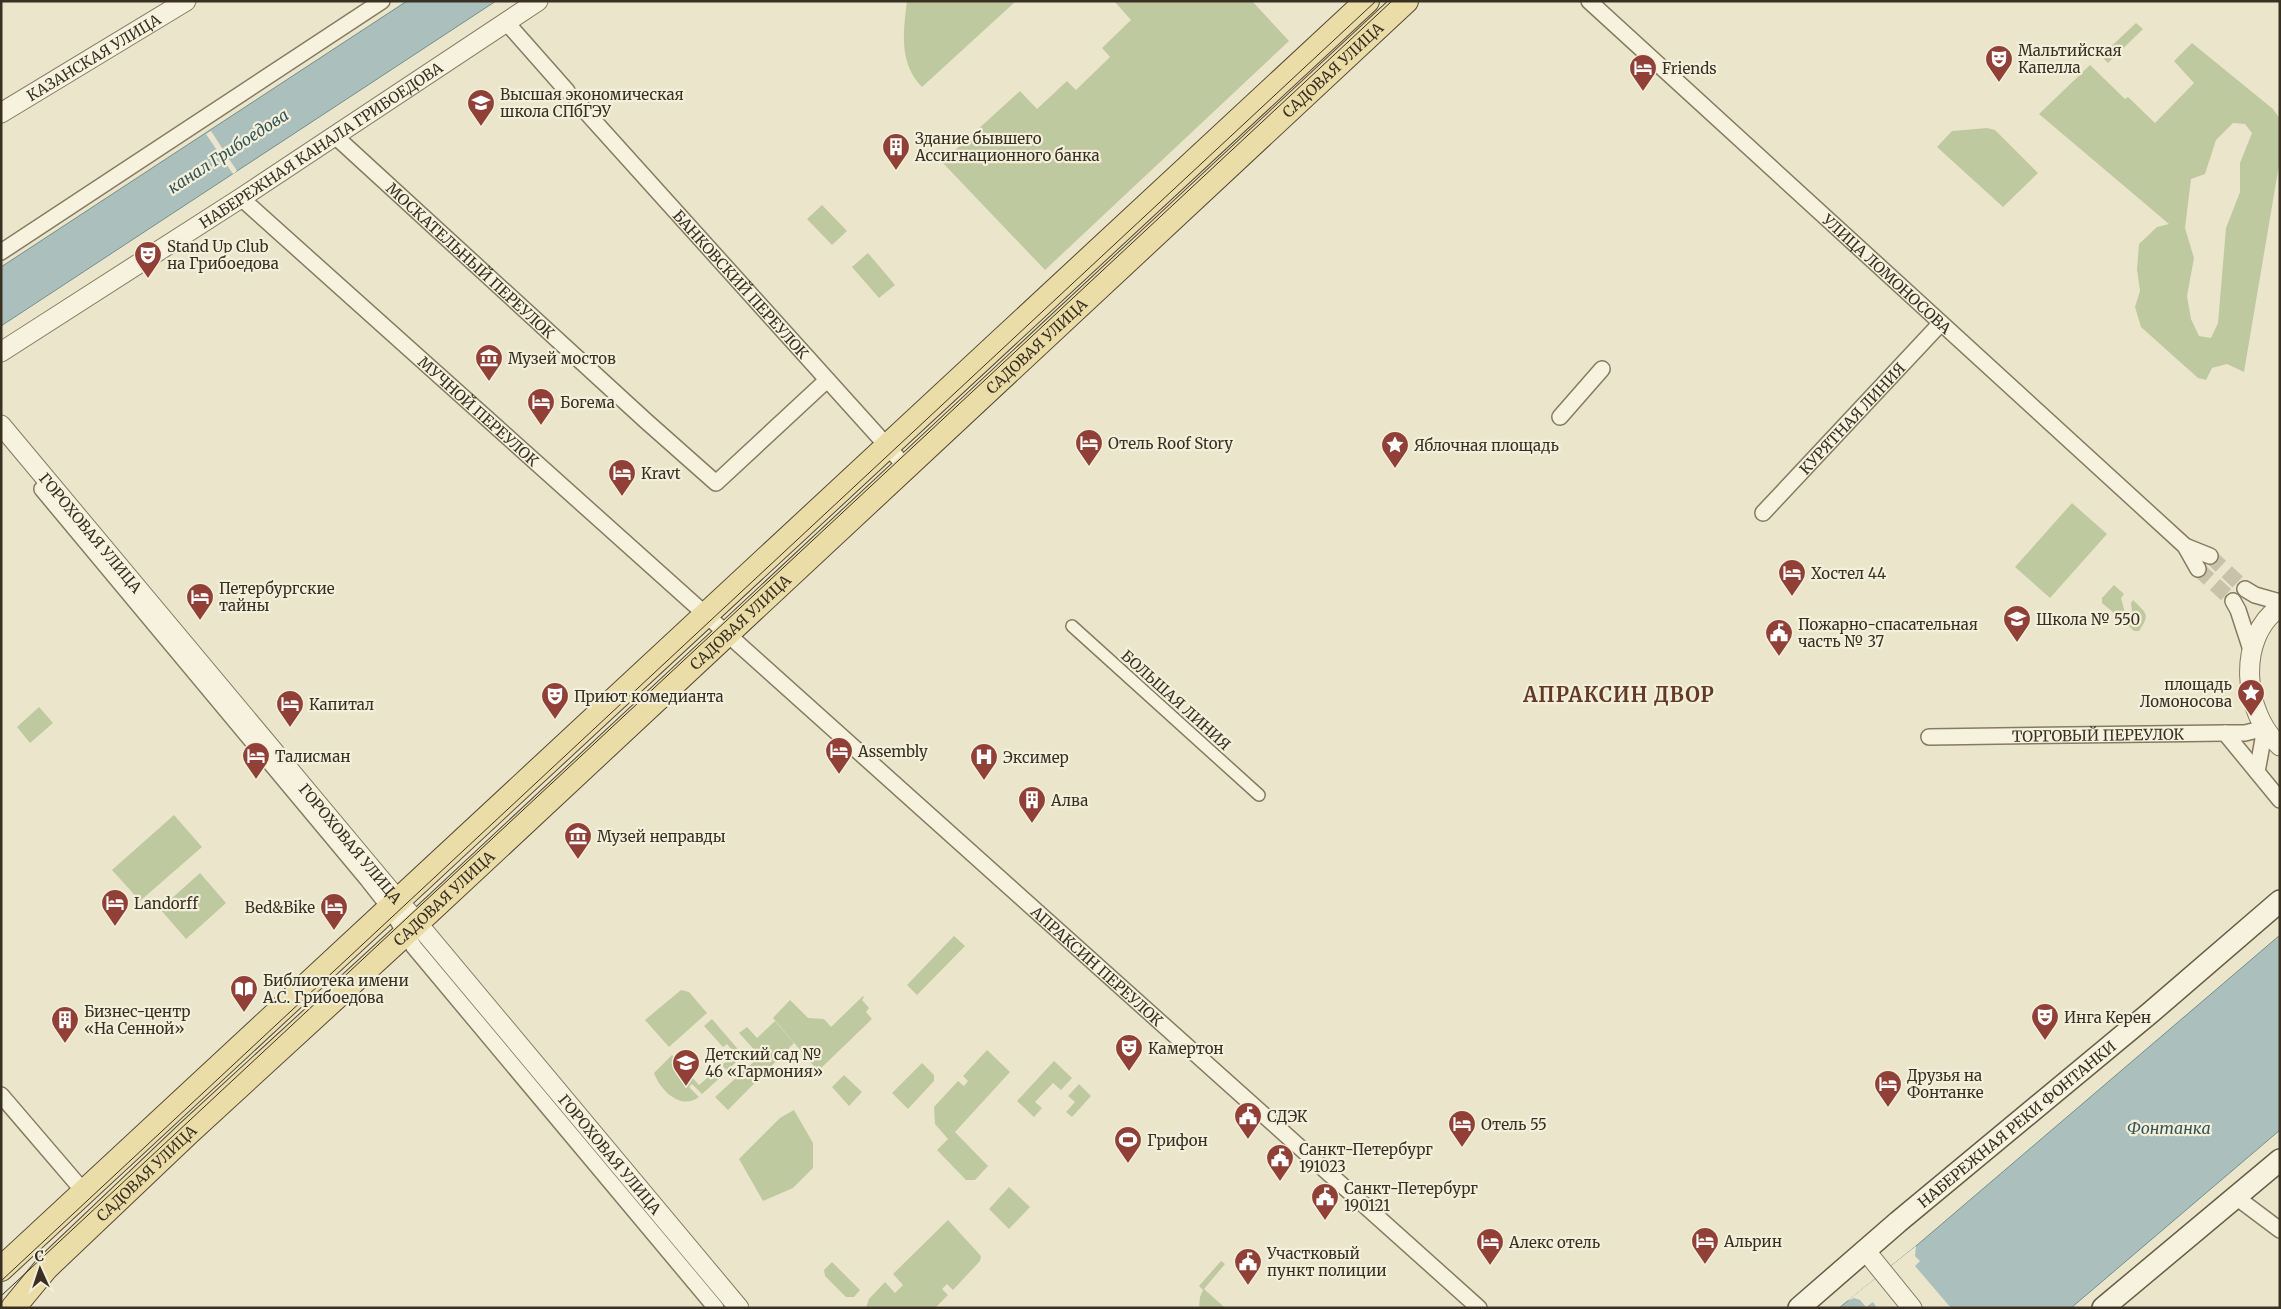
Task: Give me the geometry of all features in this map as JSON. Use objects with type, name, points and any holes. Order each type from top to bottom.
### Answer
[{"type":"main road","name":"САДОВАЯ УЛИЦА","points":[[12,1308],[54,1261],[188,1133],[412,928],[716,625],[888,447],[1367,1]]},
{"type":"main road","name":"САДОВАЯ УЛИЦА","points":[[1,1269],[394,904],[716,625],[906,467],[1406,1]]},
{"type":"main road","name":"НАБЕРЕЖНАЯ РЕКИ ФОНТАНКИ","points":[[1799,1308],[1865,1250],[2150,1013],[2280,901]]},
{"type":"main road","points":[[2103,1308],[2280,1160]]},
{"type":"street","name":"КАЗАНСКАЯ УЛИЦА","points":[[1,113],[186,1]]},
{"type":"street","points":[[1,252],[382,1]]},
{"type":"street","name":"НАБЕРЕЖНАЯ КАНАЛА ГРИБОЕДОВА","points":[[1,352],[241,198],[538,1]]},
{"type":"street","name":"УЛИЦА ЛОМОНОСОВА","points":[[1590,1],[2185,546],[2198,569]]},
{"type":"street","name":"БАНКОВСКИЙ ПЕРЕУЛОК","points":[[506,22],[906,467]]},
{"type":"street","name":"МОСКАТЕЛЬНЫЙ ПЕРЕУЛОК","points":[[335,136],[716,482],[827,380]]},
{"type":"street","name":"МУЧНОЙ ПЕРЕУЛОК","points":[[241,198],[716,625]]},
{"type":"street","name":"КУРЯТНАЯ ЛИНИЯ","points":[[1763,513],[1941,323]]},
{"type":"street","points":[[1560,417],[1602,369]]},
{"type":"street","name":"ГОРОХОВАЯ УЛИЦА","points":[[1,425],[412,928],[740,1308]]},
{"type":"street","name":"ГОРОХОВАЯ УЛИЦА","points":[[1,440],[394,904]]},
{"type":"street","name":"УЛИЦА ЛОМОНОСОВА","points":[[2185,546],[2210,556]]},
{"type":"street","points":[[2245,589],[2255,595],[2280,602]]},
{"type":"street","points":[[2233,602],[2238,610],[2252,652]]},
{"type":"street","points":[[2280,607],[2265,623],[2252,652],[2249,674],[2251,693],[2257,712],[2265,728],[2280,746]]},
{"type":"street","name":"АПРАКСИН ПЕРЕУЛОК","points":[[716,625],[1479,1308]]},
{"type":"street","name":"БОЛЬШАЯ ЛИНИЯ","points":[[1072,626],[1259,795]]},
{"type":"street","points":[[2257,772],[2265,728]]},
{"type":"street","name":"ТОРГОВЫЙ ПЕРЕУЛОК","points":[[1929,737],[2245,733],[2265,728]]},
{"type":"street","points":[[2226,733],[2280,800]]},
{"type":"street","name":"ГОРОХОВАЯ УЛИЦА","points":[[412,928],[420,954],[716,1308]]},
{"type":"street","points":[[1,1096],[85,1193]]},
{"type":"street","points":[[2236,1197],[2280,1230]]},
{"type":"street","points":[[1865,1250],[1912,1308]]},
{"type":"green space","points":[[907,1],[1016,1],[922,87],[909,68],[904,47]]},
{"type":"green space","points":[[1114,1],[1252,1],[1289,41],[1045,270],[942,162],[1020,91],[1037,109],[1067,81],[1076,90],[1110,57],[1102,48],[1131,20]]},
{"type":"green space","points":[[2136,23],[2143,29],[2108,63],[2101,56]]},
{"type":"green space","points":[[2192,43],[2273,109],[2280,119],[2280,159],[2244,372],[2227,364],[2212,368],[2206,380],[2198,378],[2141,327],[2135,307],[2140,291],[2137,270],[2139,244],[2157,227],[2169,224],[2039,114],[2090,65],[2125,99],[2128,97],[2155,123],[2194,83],[2174,61]],"holes":[[[2233,123],[2245,124],[2252,133],[2240,163],[2240,192],[2226,228],[2218,323],[2211,338],[2199,336],[2191,319],[2187,296],[2194,258],[2185,228],[2191,179],[2205,174],[2216,140]]]},
{"type":"green space","points":[[1987,128],[1995,130],[2038,173],[2003,207],[1937,147],[1952,131]]},
{"type":"green space","points":[[822,205],[847,231],[832,245],[807,219]]},
{"type":"green space","points":[[868,253],[895,285],[879,298],[852,267]]},
{"type":"green space","points":[[2072,503],[2107,534],[2050,598],[2015,567]]},
{"type":"green space","points":[[2114,585],[2124,594],[2121,598],[2125,613],[2120,618],[2102,603],[2102,598]]},
{"type":"green space","points":[[2133,600],[2144,611],[2146,617],[2139,631],[2134,631],[2128,625],[2133,619],[2131,603]]},
{"type":"green space","points":[[39,707],[53,723],[30,743],[17,727]]},
{"type":"green space","points":[[174,815],[202,847],[140,901],[112,870]]},
{"type":"green space","points":[[200,873],[226,903],[186,939],[160,909]]},
{"type":"green space","points":[[954,936],[965,946],[917,995],[907,985]]},
{"type":"green space","points":[[681,990],[689,992],[707,1013],[669,1047],[645,1020]]},
{"type":"green space","points":[[863,996],[862,1000],[869,1008],[866,1012],[872,1019],[818,1071],[773,1018],[790,1000],[808,1018],[824,1019],[831,1027]]},
{"type":"green space","points":[[712,1019],[743,1055],[727,1071],[722,1065],[735,1054],[727,1044],[723,1047],[704,1026]]},
{"type":"green space","points":[[775,1021],[794,1043],[728,1110],[715,1097],[760,1056],[739,1033],[747,1027],[757,1038]]},
{"type":"green space","points":[[987,1050],[1010,1072],[955,1132],[988,1166],[975,1180],[966,1180],[937,1150],[948,1139],[935,1124],[934,1107],[958,1081],[964,1086],[968,1081],[963,1076]]},
{"type":"green space","points":[[672,1055],[699,1085],[718,1069],[723,1075],[702,1094],[692,1084],[689,1087],[699,1097],[692,1101],[678,1100],[666,1092],[654,1073]]},
{"type":"green space","points":[[1054,1061],[1072,1078],[1061,1090],[1053,1083],[1035,1102],[1042,1108],[1034,1117],[1017,1101]]},
{"type":"green space","points":[[922,1063],[934,1075],[934,1081],[908,1109],[892,1093]]},
{"type":"green space","points":[[844,1075],[862,1092],[849,1106],[832,1087]]},
{"type":"green space","points":[[1079,1084],[1091,1096],[1072,1117],[1066,1112],[1075,1102],[1068,1096]]},
{"type":"green space","points":[[794,1110],[813,1143],[813,1168],[793,1188],[763,1201],[739,1159],[780,1118]]},
{"type":"green space","points":[[1009,1187],[1030,1207],[1009,1229],[989,1209]]},
{"type":"green space","points":[[948,1220],[981,1256],[980,1261],[953,1290],[947,1284],[942,1289],[948,1295],[935,1308],[866,1308],[869,1299],[885,1282],[895,1293],[903,1285],[893,1274]]},
{"type":"green space","points":[[1221,1261],[1225,1264],[1204,1289],[1224,1307],[1199,1308],[1203,1290],[1199,1286]]},
{"type":"green space","points":[[832,1262],[860,1290],[854,1297],[846,1297],[825,1276],[824,1270]]},
{"type":"water","name":"канал Грибоедова","points":[[407,1],[496,1],[1,326],[1,267]]},
{"type":"water","name":"Фонтанка","points":[[2280,935],[2280,1130],[2071,1308],[1839,1308],[1916,1246]]},
{"type":"pier","points":[[211,131],[237,171],[233,174],[206,134]]},
{"type":"pier","points":[[1916,1246],[1915,1256],[1920,1261],[1915,1266],[1951,1308],[1877,1308],[1873,1302],[1866,1307],[1860,1300],[1854,1298],[1847,1301]]},
{"type":"tunnel","points":[[2210,556],[2245,589]]},
{"type":"tunnel","points":[[2198,569],[2233,601]]},
{"type":"tram line","points":[[1,1281],[1376,1]]},
{"type":"tram line","points":[[1,1296],[1392,1]]},
{"type":"place","name":"Мальтийская Капелла","points":[[1999,83]]},
{"type":"place","name":"Friends","points":[[1643,92]]},
{"type":"place","name":"Высшая экономическая школа СПбГЭУ","points":[[481,127]]},
{"type":"place","name":"Здание бывшего Ассигнационного банка","points":[[896,171]]},
{"type":"place","name":"Stand Up Club на Грибоедова","points":[[148,279]]},
{"type":"place","name":"Музей мостов","points":[[489,382]]},
{"type":"place","name":"Богема","points":[[541,426]]},
{"type":"place","name":"Отель Roof Story","points":[[1089,467]]},
{"type":"place","name":"Яблочная площадь","points":[[1395,469]]},
{"type":"place","name":"Kravt","points":[[622,497]]},
{"type":"place","name":"Хостел 44","points":[[1792,597]]},
{"type":"place","name":"Петербургские тайны","points":[[200,621]]},
{"type":"place","name":"Школа № 550","points":[[2017,643]]},
{"type":"place","name":"Пожарно-спасательная часть № 37","points":[[1779,657]]},
{"type":"place","name":"площадь Ломоносова","points":[[2251,717]]},
{"type":"place","name":"Приют комедианта","points":[[555,720]]},
{"type":"place","name":"Капитал","points":[[290,728]]},
{"type":"place","name":"Assembly","points":[[839,775]]},
{"type":"place","name":"Талисман","points":[[256,780]]},
{"type":"place","name":"Эксимер","points":[[984,781]]},
{"type":"place","name":"Алва","points":[[1032,824]]},
{"type":"place","name":"Музей неправды","points":[[578,860]]},
{"type":"place","name":"Landorff","points":[[115,927]]},
{"type":"place","name":"Bed&Bike","points":[[334,931]]},
{"type":"place","name":"Библиотека имени А.С. Грибоедова","points":[[244,1013]]},
{"type":"place","name":"Инга Керен","points":[[2045,1041]]},
{"type":"place","name":"Бизнес-центр «На Сенной»","points":[[65,1044]]},
{"type":"place","name":"Камертон","points":[[1129,1072]]},
{"type":"place","name":"Детский сад № 46 «Гармония»","points":[[686,1087]]},
{"type":"place","name":"Друзья на Фонтанке","points":[[1888,1108]]},
{"type":"place","name":"СДЭК","points":[[1248,1140]]},
{"type":"place","name":"Отель 55","points":[[1462,1148]]},
{"type":"place","name":"Грифон","points":[[1128,1164]]},
{"type":"place","name":"Санкт-Петербург 191023","points":[[1280,1182]]},
{"type":"place","name":"Санкт-Петербург 190121","points":[[1325,1221]]},
{"type":"place","name":"Альрин","points":[[1705,1265]]},
{"type":"place","name":"Алекс отель","points":[[1490,1266]]},
{"type":"place","name":"Участковый пункт полиции","points":[[1248,1286]]},
{"type":"district","name":"АПРАКСИН ДВОР","points":[[1619,694]]}]
